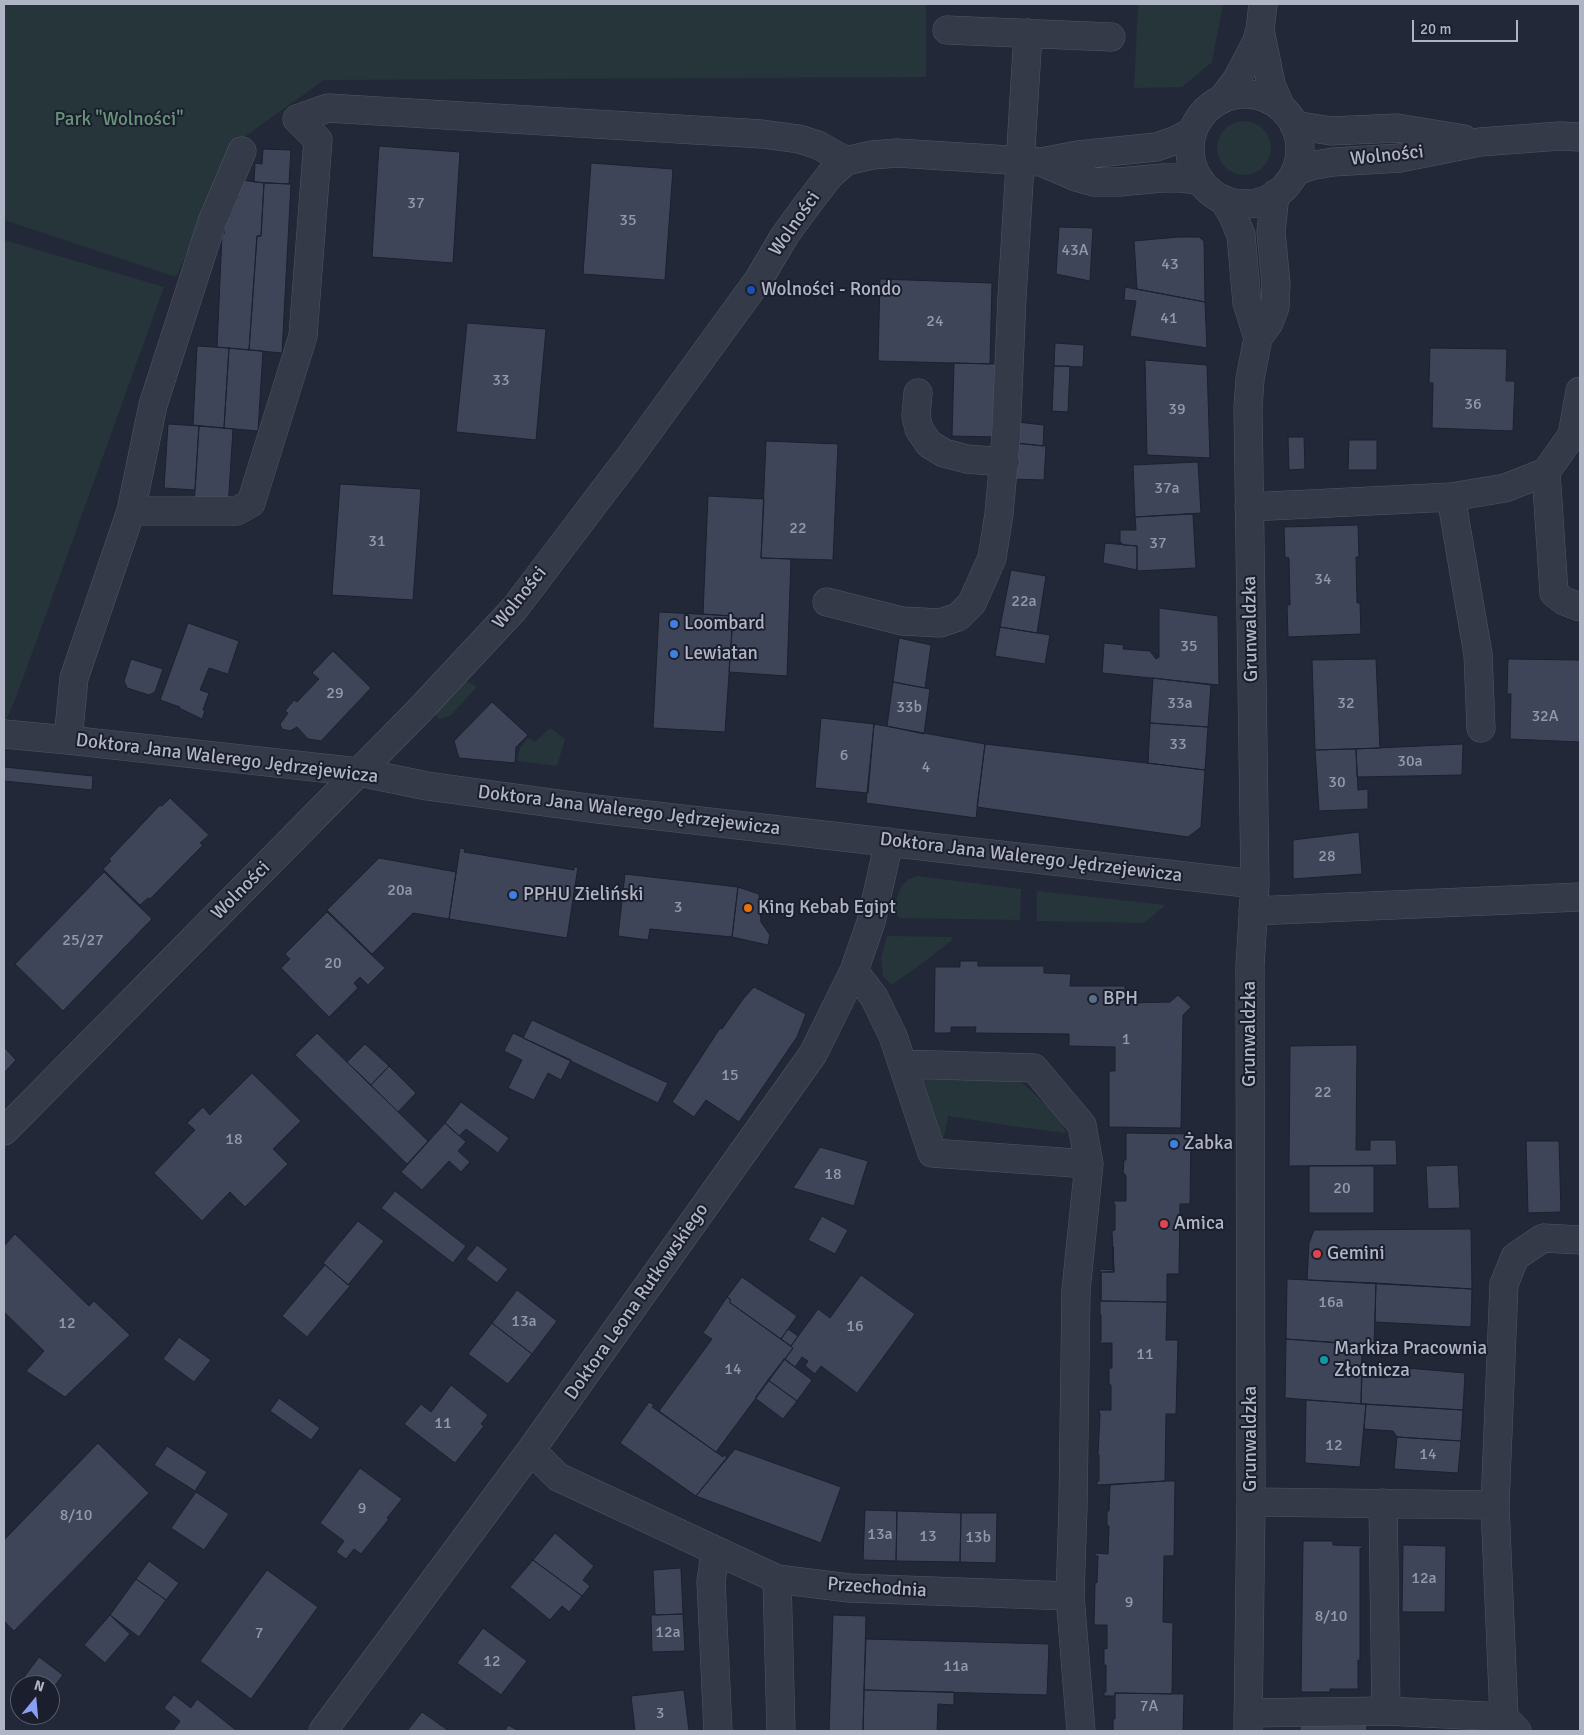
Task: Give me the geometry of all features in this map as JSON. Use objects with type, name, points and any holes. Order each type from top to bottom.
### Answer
[{"type":"street","points":[[1222,99],[1236,81],[1256,43],[1262,17]]},
{"type":"street","points":[[1262,17],[1271,84],[1288,116],[1300,148],[1294,172],[1287,184],[1275,194],[1259,202],[1240,204],[1223,199],[1210,191],[1200,180],[1193,169],[1190,143],[1193,130],[1200,117],[1209,107],[1222,99],[1237,94],[1253,95],[1268,99],[1288,116]]},
{"type":"street","points":[[947,30],[1112,37]]},
{"type":"street","points":[[827,602],[902,621],[940,623],[958,617],[972,603],[992,558],[1005,462],[1031,161],[1028,33]]},
{"type":"street","points":[[131,511],[237,511],[251,503],[304,336],[318,140],[297,119],[328,108],[762,134],[799,139],[818,145],[846,161]]},
{"type":"street","name":"Wolności","points":[[1288,116],[1331,131],[1397,128],[1480,142]]},
{"type":"street","name":"Wolności","points":[[4,1131],[417,713],[515,608],[631,455],[759,279],[785,235],[806,205],[830,175],[846,161],[872,154],[897,153],[1031,161],[1156,146],[1174,141],[1193,130]]},
{"type":"street","name":"Wolności","points":[[1294,172],[1326,163],[1400,158],[1480,142],[1560,136],[1580,137]]},
{"type":"street","points":[[68,740],[74,678],[131,511],[153,405],[212,222],[242,151]]},
{"type":"street","name":"Wolności","points":[[1031,161],[1094,182],[1179,178],[1200,180]]},
{"type":"street","name":"Grunwaldzka","points":[[1248,1722],[1251,1502],[1250,966],[1255,884],[1248,408],[1250,379],[1258,338],[1268,323],[1275,307],[1276,284],[1271,232],[1275,194]]},
{"type":"street","name":"Grunwaldzka","points":[[1223,199],[1241,235],[1247,303],[1258,338]]},
{"type":"street","points":[[1249,507],[1451,496],[1505,488],[1546,472],[1572,435],[1580,391]]},
{"type":"street","points":[[918,393],[916,416],[919,429],[929,444],[944,453],[967,459],[1005,462]]},
{"type":"street","points":[[1546,472],[1554,593],[1564,601],[1580,607]]},
{"type":"street","points":[[1451,496],[1478,654],[1481,728]]},
{"type":"street","name":"Doktora Jana Walerego Jędrzejewicza","points":[[4,734],[359,772],[427,786],[596,809],[1255,884]]},
{"type":"street","name":"Doktora Leona Rutkowskiego","points":[[323,1731],[531,1450],[814,1054],[854,971],[871,922],[889,842]]},
{"type":"street","points":[[1253,911],[1580,897]]},
{"type":"street","points":[[854,971],[874,997],[893,1036],[932,1153],[1089,1164]]},
{"type":"street","points":[[903,1064],[1034,1068],[1082,1124],[1089,1164],[1076,1290],[1073,1507],[1058,1597],[1081,1731]]},
{"type":"street","points":[[1248,1722],[1386,1711],[1510,1724],[1495,1504],[1504,1284],[1516,1257],[1543,1238],[1580,1240]]},
{"type":"street","name":"Przechodnia","points":[[531,1450],[558,1476],[777,1579],[849,1588],[1058,1597]]},
{"type":"street","points":[[1251,1502],[1495,1504]]},
{"type":"street","points":[[1383,1504],[1386,1711]]},
{"type":"street","points":[[714,1550],[711,1580],[718,1731]]},
{"type":"street","points":[[777,1579],[781,1731]]},
{"type":"green space","name":"Park \"Wolności\"","points":[[4,4],[926,4],[926,77],[324,80],[236,143],[176,277],[4,220]]},
{"type":"green space","points":[[1138,4],[1223,4],[1212,62],[1182,87],[1134,88]]},
{"type":"green space","points":[[1239,121],[1249,121],[1259,125],[1267,133],[1271,148],[1267,163],[1259,171],[1249,175],[1239,175],[1229,171],[1221,163],[1217,153],[1217,143],[1221,133],[1229,125]]},
{"type":"green space","points":[[4,240],[164,287],[18,692],[4,726]]},
{"type":"green space","points":[[466,681],[476,686],[476,688],[450,716],[439,719],[432,712],[448,695]]},
{"type":"green space","points":[[550,728],[565,739],[557,766],[517,761],[520,748],[528,738],[535,742]]},
{"type":"green space","points":[[917,876],[1021,889],[1020,920],[900,918],[893,911],[902,885],[909,879]]},
{"type":"green space","points":[[1037,891],[1166,905],[1144,923],[1037,921]]},
{"type":"green space","points":[[887,936],[952,937],[952,940],[891,985],[883,976],[881,958]]},
{"type":"green space","points":[[922,1075],[1018,1081],[1026,1086],[1060,1118],[1066,1133],[948,1116],[944,1137],[941,1139],[918,1080]]},
{"type":"building","points":[[379,146],[460,152],[453,263],[372,257]]},
{"type":"building","points":[[263,149],[291,150],[289,184],[254,182],[255,163],[262,164]]},
{"type":"building","points":[[591,163],[673,169],[665,280],[583,274]]},
{"type":"building","points":[[240,180],[264,183],[261,236],[257,236],[249,350],[217,347],[222,234],[224,234],[225,217],[230,217],[232,198],[238,198]]},
{"type":"building","points":[[264,183],[291,184],[282,353],[249,350],[257,236],[261,236]]},
{"type":"building","points":[[1059,227],[1093,228],[1090,281],[1056,274]]},
{"type":"building","points":[[1199,237],[1204,241],[1205,302],[1137,289],[1134,241]]},
{"type":"building","points":[[880,279],[992,283],[990,364],[878,361]]},
{"type":"building","points":[[1125,287],[1205,302],[1207,348],[1130,336],[1136,301],[1124,300]]},
{"type":"building","points":[[467,323],[546,329],[536,440],[456,432]]},
{"type":"building","points":[[1055,343],[1084,345],[1083,367],[1054,366]]},
{"type":"building","points":[[197,346],[229,348],[224,428],[193,425]]},
{"type":"building","points":[[229,348],[263,351],[258,431],[224,428]]},
{"type":"building","points":[[1430,348],[1507,349],[1506,381],[1515,381],[1513,431],[1432,428],[1433,383],[1429,383]]},
{"type":"building","points":[[1145,360],[1207,365],[1210,458],[1147,455]]},
{"type":"building","points":[[954,363],[1001,364],[999,437],[952,436]]},
{"type":"building","points":[[1054,366],[1070,366],[1068,412],[1052,411]]},
{"type":"building","points":[[1017,422],[1044,425],[1043,446],[1015,443]]},
{"type":"building","points":[[168,424],[199,426],[195,490],[164,488]]},
{"type":"building","points":[[199,426],[233,429],[228,509],[194,506]]},
{"type":"building","points":[[1288,437],[1304,437],[1305,469],[1289,470]]},
{"type":"building","points":[[1349,440],[1377,440],[1377,470],[1348,470]]},
{"type":"building","points":[[766,441],[838,444],[833,560],[761,558]]},
{"type":"building","points":[[1015,443],[1046,446],[1044,480],[1011,479]]},
{"type":"building","points":[[1198,462],[1201,513],[1135,517],[1133,465]]},
{"type":"building","points":[[340,484],[421,489],[413,600],[332,595]]},
{"type":"building","points":[[708,496],[764,499],[761,558],[791,559],[787,676],[729,672],[733,616],[703,614]]},
{"type":"building","points":[[1193,514],[1196,568],[1137,571],[1137,546],[1124,545],[1120,542],[1120,530],[1136,530],[1135,517]]},
{"type":"building","points":[[1358,525],[1359,557],[1356,557],[1357,603],[1360,603],[1361,634],[1288,637],[1287,605],[1290,605],[1289,558],[1285,557],[1284,527]]},
{"type":"building","points":[[1105,543],[1137,546],[1137,570],[1103,563]]},
{"type":"building","points":[[1011,570],[1046,576],[1037,633],[1000,627]]},
{"type":"building","points":[[1159,608],[1218,616],[1219,685],[1102,673],[1104,643],[1124,645],[1123,649],[1150,651],[1156,659],[1159,657]]},
{"type":"building","points":[[659,612],[733,616],[725,732],[653,728]]},
{"type":"building","points":[[188,623],[239,641],[228,674],[209,668],[200,690],[209,693],[202,719],[180,707],[160,700]]},
{"type":"building","points":[[1000,627],[1050,635],[1045,664],[995,656]]},
{"type":"building","points":[[899,638],[931,645],[925,688],[893,682]]},
{"type":"building","points":[[333,651],[371,688],[321,741],[308,739],[297,727],[290,731],[282,729],[280,724],[288,713],[285,711],[294,700],[297,702],[319,679],[312,673]]},
{"type":"building","points":[[131,659],[163,669],[155,692],[149,695],[127,688],[124,681]]},
{"type":"building","points":[[1376,659],[1380,748],[1315,750],[1312,660]]},
{"type":"building","points":[[1508,659],[1580,660],[1580,742],[1510,739],[1511,694],[1507,694]]},
{"type":"building","points":[[1153,678],[1211,685],[1208,727],[1150,723]]},
{"type":"building","points":[[893,682],[930,689],[924,734],[887,726]]},
{"type":"building","points":[[492,702],[528,735],[516,747],[515,763],[459,758],[454,741]]},
{"type":"building","points":[[821,718],[874,724],[868,793],[815,788]]},
{"type":"building","points":[[1150,723],[1208,727],[1205,770],[1148,763]]},
{"type":"building","points":[[874,724],[985,744],[976,818],[866,803]]},
{"type":"building","points":[[985,744],[1205,770],[1201,827],[1188,837],[977,807]]},
{"type":"building","points":[[1463,744],[1462,775],[1357,777],[1356,749]]},
{"type":"building","points":[[1356,749],[1358,790],[1368,789],[1368,809],[1319,811],[1315,750]]},
{"type":"building","points":[[4,767],[93,776],[92,790],[4,781]]},
{"type":"building","points":[[170,798],[209,835],[200,843],[203,845],[150,899],[148,898],[140,905],[103,869],[111,861],[109,859],[160,805],[162,806]]},
{"type":"building","points":[[1359,832],[1362,874],[1293,879],[1293,840]]},
{"type":"building","name":"PPHU Zieliński","points":[[460,848],[465,849],[464,852],[574,870],[574,867],[578,867],[567,938],[449,919]]},
{"type":"building","points":[[379,858],[456,872],[449,919],[413,913],[372,954],[327,910]]},
{"type":"building","points":[[104,872],[152,919],[63,1011],[15,964]]},
{"type":"building","points":[[625,874],[738,887],[732,937],[650,929],[648,940],[618,936]]},
{"type":"building","name":"King Kebab Egipt","points":[[738,887],[759,894],[761,922],[770,935],[768,945],[732,937]]},
{"type":"building","points":[[327,912],[385,968],[368,985],[360,977],[354,983],[358,988],[329,1017],[281,968],[290,959],[285,954]]},
{"type":"building","points":[[960,961],[978,961],[978,966],[1044,966],[1044,973],[1071,974],[1070,986],[1125,986],[1125,1003],[1170,1002],[1178,995],[1191,1007],[1183,1015],[1181,1128],[1109,1127],[1109,1071],[1115,1071],[1115,1047],[1069,1046],[1069,1034],[975,1033],[976,1027],[951,1027],[951,1033],[934,1033],[935,967],[960,967]]},
{"type":"building","points":[[754,987],[806,1014],[797,1037],[739,1122],[706,1100],[694,1117],[672,1102],[720,1028],[722,1029]]},
{"type":"building","points":[[532,1020],[668,1083],[658,1103],[523,1038]]},
{"type":"building","points":[[317,1033],[428,1141],[407,1164],[295,1055]]},
{"type":"building","points":[[513,1033],[571,1060],[561,1080],[548,1073],[534,1100],[508,1088],[522,1060],[504,1051]]},
{"type":"building","points":[[365,1044],[389,1066],[371,1085],[347,1062]]},
{"type":"building","points":[[1357,1045],[1356,1150],[1370,1150],[1370,1140],[1396,1140],[1397,1165],[1289,1166],[1290,1046]]},
{"type":"building","points":[[4,1047],[16,1060],[4,1073]]},
{"type":"building","points":[[389,1066],[416,1093],[398,1112],[371,1085]]},
{"type":"building","points":[[252,1073],[301,1121],[273,1149],[288,1164],[245,1207],[230,1192],[202,1221],[154,1173],[195,1130],[187,1123],[203,1107],[210,1115]]},
{"type":"building","points":[[461,1102],[509,1138],[498,1153],[466,1129],[459,1136],[445,1123]]},
{"type":"building","points":[[445,1123],[466,1142],[458,1151],[470,1162],[461,1172],[449,1161],[422,1190],[401,1172]]},
{"type":"building","points":[[1126,1133],[1191,1134],[1190,1204],[1180,1204],[1179,1274],[1167,1274],[1167,1302],[1101,1301],[1101,1272],[1114,1272],[1112,1231],[1115,1230],[1115,1205],[1113,1201],[1126,1201],[1126,1177],[1123,1174],[1124,1160],[1126,1160]]},
{"type":"building","points":[[1526,1141],[1559,1141],[1561,1212],[1528,1213]]},
{"type":"building","points":[[820,1147],[868,1161],[854,1206],[793,1188]]},
{"type":"building","points":[[1458,1165],[1460,1208],[1428,1209],[1426,1166]]},
{"type":"building","points":[[1309,1166],[1374,1166],[1374,1213],[1309,1213]]},
{"type":"building","points":[[395,1191],[466,1246],[453,1263],[381,1208]]},
{"type":"building","points":[[822,1216],[848,1230],[835,1254],[808,1240]]},
{"type":"building","points":[[358,1221],[384,1241],[348,1285],[323,1263]]},
{"type":"building","points":[[1471,1229],[1472,1289],[1307,1280],[1309,1243],[1314,1230]]},
{"type":"building","points":[[15,1234],[89,1306],[94,1301],[130,1335],[65,1397],[26,1371],[44,1351],[4,1312],[4,1246]]},
{"type":"building","points":[[477,1245],[508,1269],[497,1283],[466,1259]]},
{"type":"building","points":[[1113,1247],[1114,1272],[1101,1272],[1101,1301],[1167,1302],[1166,1340],[1178,1340],[1176,1414],[1166,1414],[1165,1481],[1097,1485],[1097,1481],[1099,1481],[1099,1410],[1111,1410],[1109,1368],[1112,1368],[1112,1343],[1099,1343],[1101,1341],[1100,1269],[1113,1270]]},
{"type":"building","points":[[325,1265],[350,1286],[307,1337],[282,1316]]},
{"type":"building","points":[[861,1275],[915,1314],[857,1393],[821,1366],[815,1374],[805,1366],[808,1361],[802,1357],[795,1367],[785,1359],[793,1348],[791,1346],[818,1309],[830,1318]]},
{"type":"building","points":[[742,1277],[797,1316],[781,1339],[729,1302],[731,1300],[727,1297]]},
{"type":"building","points":[[1287,1279],[1376,1283],[1374,1345],[1286,1339]]},
{"type":"building","points":[[1376,1283],[1472,1289],[1471,1327],[1375,1322]]},
{"type":"building","points":[[517,1290],[557,1321],[532,1354],[492,1323]]},
{"type":"building","points":[[727,1297],[731,1300],[729,1302],[793,1348],[716,1452],[659,1411],[712,1339],[703,1333]]},
{"type":"building","points":[[492,1323],[532,1354],[508,1384],[468,1354]]},
{"type":"building","points":[[788,1329],[798,1336],[791,1346],[781,1339]]},
{"type":"building","points":[[179,1337],[211,1360],[194,1382],[163,1359]]},
{"type":"building","name":"Markiza Pracownia Złotnicza","points":[[1286,1339],[1362,1345],[1361,1404],[1285,1398]]},
{"type":"building","points":[[784,1359],[812,1380],[797,1401],[768,1380]]},
{"type":"building","points":[[1407,1368],[1465,1373],[1463,1410],[1361,1404],[1362,1376],[1385,1378],[1385,1373],[1407,1374]]},
{"type":"building","points":[[768,1380],[797,1401],[783,1419],[755,1398]]},
{"type":"building","points":[[451,1385],[488,1415],[481,1424],[484,1426],[455,1463],[404,1424],[421,1404],[431,1412]]},
{"type":"building","points":[[279,1398],[320,1428],[311,1440],[270,1411]]},
{"type":"building","points":[[1306,1400],[1366,1404],[1360,1467],[1305,1463]]},
{"type":"building","points":[[649,1402],[654,1405],[652,1407],[723,1457],[724,1455],[727,1457],[696,1496],[620,1443]]},
{"type":"building","points":[[1366,1404],[1463,1410],[1461,1441],[1397,1437],[1393,1431],[1364,1429]]},
{"type":"building","points":[[1397,1437],[1461,1441],[1458,1473],[1394,1469]]},
{"type":"building","points":[[98,1443],[149,1493],[14,1631],[4,1621],[4,1540]]},
{"type":"building","points":[[167,1446],[207,1472],[195,1491],[154,1465]]},
{"type":"building","points":[[735,1449],[841,1487],[821,1543],[696,1496]]},
{"type":"building","points":[[360,1468],[402,1499],[387,1518],[389,1519],[361,1554],[354,1549],[346,1559],[336,1552],[344,1541],[320,1523]]},
{"type":"building","points":[[1175,1481],[1174,1556],[1164,1556],[1163,1622],[1173,1623],[1172,1694],[1115,1693],[1115,1696],[1104,1696],[1104,1692],[1106,1692],[1106,1665],[1104,1665],[1104,1648],[1107,1649],[1107,1625],[1094,1625],[1098,1556],[1095,1556],[1095,1553],[1108,1554],[1109,1526],[1107,1526],[1107,1511],[1109,1511],[1110,1485]]},
{"type":"building","points":[[196,1492],[229,1514],[204,1550],[171,1528]]},
{"type":"building","points":[[865,1510],[897,1511],[896,1561],[863,1560]]},
{"type":"building","points":[[897,1511],[961,1513],[960,1562],[896,1561]]},
{"type":"building","points":[[961,1513],[997,1513],[996,1563],[960,1562]]},
{"type":"building","points":[[555,1533],[594,1566],[583,1580],[590,1586],[582,1596],[533,1560]]},
{"type":"building","points":[[1303,1541],[1333,1541],[1333,1545],[1362,1546],[1362,1549],[1360,1548],[1359,1689],[1301,1692]]},
{"type":"building","points":[[1403,1545],[1446,1546],[1445,1612],[1402,1612]]},
{"type":"building","points":[[533,1560],[582,1596],[569,1612],[562,1606],[550,1620],[510,1587]]},
{"type":"building","points":[[149,1561],[179,1583],[166,1600],[136,1579]]},
{"type":"building","points":[[681,1568],[683,1614],[655,1615],[653,1570]]},
{"type":"building","points":[[267,1570],[318,1607],[251,1699],[200,1661]]},
{"type":"building","points":[[136,1579],[166,1600],[139,1637],[110,1615]]},
{"type":"building","points":[[683,1614],[685,1651],[652,1652],[651,1615]]},
{"type":"building","points":[[110,1615],[130,1634],[105,1663],[84,1645]]},
{"type":"building","points":[[833,1615],[866,1616],[863,1731],[829,1731]]},
{"type":"building","points":[[483,1628],[527,1661],[501,1695],[457,1663]]},
{"type":"building","points":[[866,1639],[1049,1644],[1047,1695],[864,1690]]},
{"type":"building","points":[[39,1657],[63,1675],[60,1679],[60,1675],[26,1675]]},
{"type":"building","points":[[684,1690],[689,1731],[635,1731],[631,1696]]},
{"type":"building","points":[[864,1690],[954,1692],[954,1705],[938,1704],[937,1731],[863,1731]]},
{"type":"building","points":[[1115,1693],[1184,1694],[1183,1731],[1113,1731]]},
{"type":"building","points":[[174,1695],[191,1708],[197,1699],[237,1731],[173,1731],[180,1721],[164,1708]]},
{"type":"building","points":[[422,1712],[449,1731],[407,1731]]},
{"type":"building","points":[[1300,1723],[1367,1723],[1367,1731],[1300,1731]]},
{"type":"building","points":[[508,1725],[519,1731],[505,1731]]},
{"type":"place","name":"Wolności - Rondo","points":[[751,290]]},
{"type":"place","name":"Loombard","points":[[674,624]]},
{"type":"place","name":"Lewiatan","points":[[674,654]]},
{"type":"place","name":"PPHU Zieliński","points":[[513,895]]},
{"type":"place","name":"King Kebab Egipt","points":[[748,908]]},
{"type":"place","name":"BPH","points":[[1093,999]]},
{"type":"place","name":"Żabka","points":[[1174,1144]]},
{"type":"place","name":"Amica","points":[[1164,1224]]},
{"type":"place","name":"Gemini","points":[[1317,1254]]},
{"type":"place","name":"Markiza Pracownia Złotnicza","points":[[1324,1360]]}]
